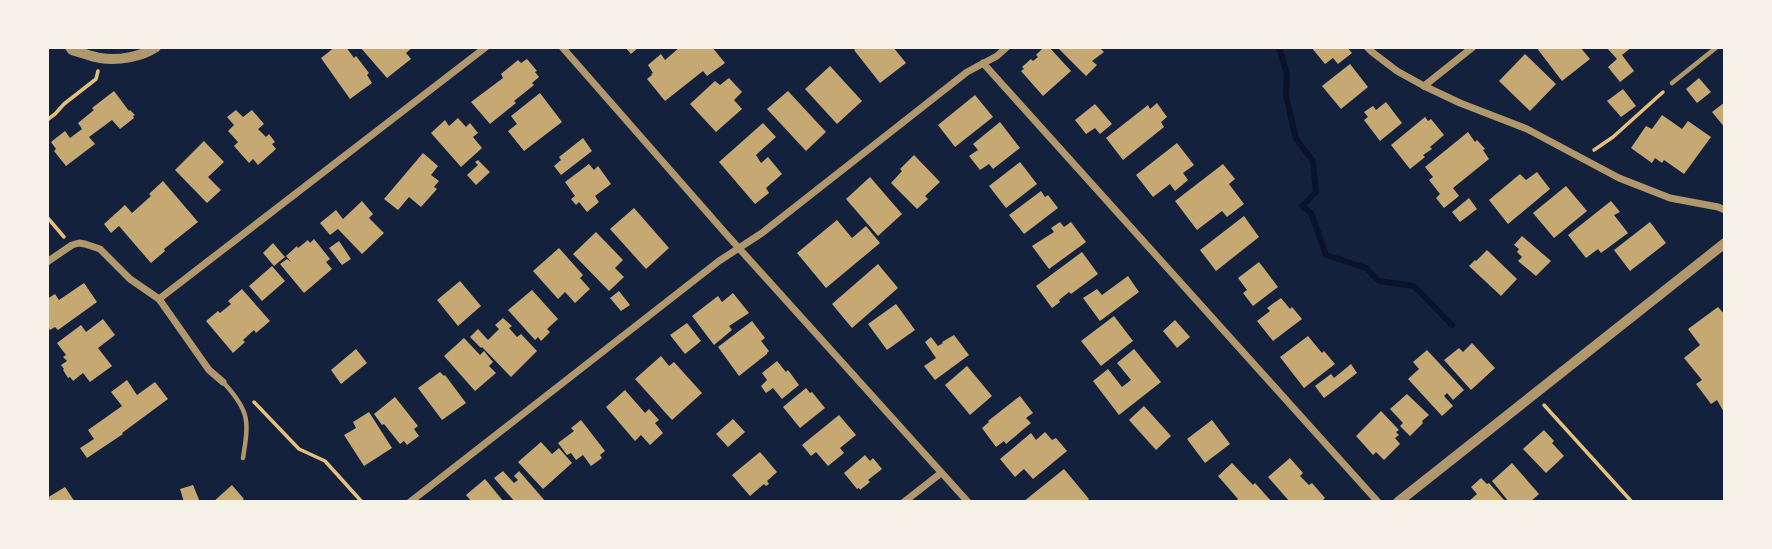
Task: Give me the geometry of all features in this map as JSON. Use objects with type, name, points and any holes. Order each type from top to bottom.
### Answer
[{"type":"street","points":[[70,47],[72,50],[100,58],[119,59],[148,52],[156,47]]},
{"type":"street","points":[[159,299],[486,47]]},
{"type":"street","points":[[562,47],[968,502]]},
{"type":"street","points":[[410,502],[719,261],[762,233],[967,72],[997,56],[1007,47]]},
{"type":"street","points":[[1367,47],[1397,71],[1424,86],[1527,129],[1619,178],[1670,198],[1718,206],[1725,210]]},
{"type":"street","points":[[1424,86],[1473,47]]},
{"type":"street","points":[[983,63],[1378,502]]},
{"type":"street","points":[[47,262],[72,245],[85,243],[100,249],[131,279],[159,299],[209,370],[223,382]]},
{"type":"street","points":[[1398,502],[1725,243]]},
{"type":"street","points":[[904,502],[941,473]]},
{"type":"lane","points":[[1672,83],[1717,47]]},
{"type":"lane","points":[[223,382],[244,408],[247,433],[243,458]]},
{"type":"path","points":[[47,120],[96,79],[100,58]]},
{"type":"path","points":[[1580,158],[1613,138],[1672,83]]},
{"type":"path","points":[[47,217],[72,245]]},
{"type":"path","points":[[249,397],[299,449],[325,461],[362,502]]},
{"type":"path","points":[[1552,413],[1632,502]]},
{"type":"building","points":[[335,47],[346,47],[354,58],[356,56],[369,73],[367,75],[372,83],[350,99],[321,58]]},
{"type":"building","points":[[360,47],[413,47],[406,53],[411,59],[387,78]]},
{"type":"building","points":[[625,47],[639,47],[631,54]]},
{"type":"building","points":[[680,47],[712,47],[725,63],[707,76],[703,71],[665,101],[647,79],[653,73],[648,65],[661,54],[665,60]]},
{"type":"building","points":[[858,47],[893,47],[906,63],[880,83],[854,50]]},
{"type":"building","points":[[1044,47],[1049,47],[1071,71],[1043,96],[1021,71],[1031,59],[1033,61],[1038,57],[1036,55]]},
{"type":"building","points":[[1057,47],[1099,47],[1104,52],[1092,61],[1097,65],[1086,76]]},
{"type":"building","points":[[1311,47],[1347,47],[1352,53],[1338,64],[1333,58],[1325,64]]},
{"type":"building","points":[[1536,47],[1580,47],[1590,59],[1562,81]]},
{"type":"building","points":[[1606,47],[1632,47],[1622,55],[1634,71],[1620,82],[1608,67],[1617,59]]},
{"type":"building","points":[[1525,54],[1556,84],[1530,111],[1499,81]]},
{"type":"building","points":[[527,59],[539,77],[532,83],[534,85],[514,101],[516,103],[490,124],[471,102],[503,78],[501,74],[518,60],[521,63]]},
{"type":"building","points":[[1350,64],[1368,87],[1341,109],[1322,86]]},
{"type":"building","points":[[830,66],[862,101],[837,124],[805,89]]},
{"type":"building","points":[[729,78],[742,92],[734,100],[742,109],[716,132],[690,104],[715,81],[720,85]]},
{"type":"building","points":[[1699,78],[1711,92],[1697,103],[1686,89]]},
{"type":"building","points":[[1623,89],[1636,106],[1621,117],[1607,101]]},
{"type":"building","points":[[114,91],[135,115],[134,118],[120,129],[112,120],[89,137],[95,144],[66,166],[54,151],[56,149],[51,142],[65,131],[70,138],[82,129],[78,123]]},
{"type":"building","points":[[788,91],[826,132],[806,151],[767,109]]},
{"type":"building","points":[[540,93],[562,122],[524,151],[508,131],[517,124],[511,116]]},
{"type":"building","points":[[975,95],[993,117],[955,147],[938,125]]},
{"type":"building","points":[[1386,102],[1402,123],[1380,141],[1364,120],[1368,117],[1364,112],[1373,106],[1376,110]]},
{"type":"building","points":[[1725,102],[1725,128],[1712,112]]},
{"type":"building","points":[[1157,103],[1167,117],[1161,122],[1164,127],[1123,160],[1106,138],[1148,105],[1150,109]]},
{"type":"building","points":[[1095,104],[1112,124],[1100,134],[1095,128],[1086,134],[1075,120]]},
{"type":"building","points":[[236,110],[243,117],[252,110],[264,124],[258,129],[266,137],[269,134],[275,142],[272,144],[276,149],[258,165],[253,159],[249,163],[234,146],[238,142],[228,131],[234,125],[227,117]]},
{"type":"building","points":[[1662,115],[1682,129],[1688,121],[1711,137],[1684,174],[1664,160],[1662,163],[1655,158],[1652,163],[1631,148],[1646,126],[1652,129]]},
{"type":"building","points":[[1425,117],[1428,121],[1431,119],[1444,135],[1423,155],[1425,157],[1410,169],[1391,145]]},
{"type":"building","points":[[458,118],[466,127],[470,123],[478,133],[473,137],[482,148],[461,167],[431,133],[445,120],[449,126]]},
{"type":"building","points":[[1000,122],[1020,148],[993,169],[989,164],[980,170],[969,156],[978,150],[973,144]]},
{"type":"building","points":[[763,123],[776,137],[756,155],[761,163],[768,157],[782,174],[766,188],[769,193],[755,204],[719,162]]},
{"type":"building","points":[[1468,132],[1475,142],[1477,140],[1485,149],[1483,150],[1489,159],[1453,188],[1459,196],[1444,208],[1436,198],[1440,194],[1429,180],[1433,177],[1425,167]]},
{"type":"building","points":[[583,138],[592,151],[561,175],[554,166],[561,160],[559,157]]},
{"type":"building","points":[[204,141],[224,162],[208,177],[221,190],[207,203],[175,170]]},
{"type":"building","points":[[1177,143],[1194,165],[1183,173],[1188,180],[1175,191],[1170,184],[1153,197],[1136,175]]},
{"type":"building","points":[[423,153],[438,166],[431,175],[439,181],[434,187],[437,189],[421,207],[409,197],[398,210],[384,199]]},
{"type":"building","points":[[914,155],[940,182],[925,196],[928,199],[917,209],[891,183]]},
{"type":"building","points":[[478,160],[490,172],[476,185],[467,175],[478,165],[475,162]]},
{"type":"building","points":[[1020,162],[1037,184],[1006,208],[989,186]]},
{"type":"building","points":[[589,164],[594,170],[598,166],[611,184],[595,196],[599,202],[587,212],[579,202],[576,205],[571,199],[575,196],[565,182]]},
{"type":"building","points":[[1223,164],[1235,179],[1229,184],[1244,204],[1227,217],[1222,211],[1197,230],[1175,201]]},
{"type":"building","points":[[1537,172],[1550,189],[1508,224],[1489,200],[1520,174],[1526,180]]},
{"type":"building","points":[[870,177],[902,214],[878,236],[846,199]]},
{"type":"building","points":[[163,181],[198,222],[151,263],[119,226],[111,233],[104,224],[125,205],[132,213]]},
{"type":"building","points":[[1566,186],[1587,211],[1554,238],[1533,213]]},
{"type":"building","points":[[1041,191],[1045,197],[1048,195],[1058,208],[1024,234],[1009,215]]},
{"type":"building","points":[[1469,198],[1477,209],[1460,222],[1452,212]]},
{"type":"building","points":[[362,201],[373,214],[369,218],[384,233],[362,254],[338,229],[330,235],[320,223],[336,210],[343,219]]},
{"type":"building","points":[[1611,201],[1620,212],[1614,215],[1628,233],[1601,253],[1598,249],[1586,258],[1568,235]]},
{"type":"building","points":[[634,208],[669,248],[646,269],[610,229]]},
{"type":"building","points":[[1244,216],[1259,237],[1216,271],[1200,250]]},
{"type":"building","points":[[837,220],[852,238],[866,226],[880,243],[826,288],[797,253]]},
{"type":"building","points":[[1060,222],[1064,227],[1071,222],[1086,242],[1049,269],[1032,246],[1054,232],[1051,228]]},
{"type":"building","points":[[1650,222],[1666,243],[1630,271],[1614,250]]},
{"type":"building","points":[[596,232],[623,260],[615,268],[624,277],[609,291],[573,254]]},
{"type":"building","points":[[1522,236],[1551,261],[1536,276],[1518,261],[1522,257],[1514,245]]},
{"type":"building","points":[[314,239],[330,259],[326,262],[332,269],[304,293],[280,264],[287,259],[291,262],[286,256],[297,246],[298,248]]},
{"type":"building","points":[[339,241],[351,259],[342,265],[329,248]]},
{"type":"building","points":[[273,243],[285,257],[274,266],[263,253]]},
{"type":"building","points":[[559,248],[583,275],[580,278],[590,289],[575,303],[565,292],[558,299],[533,271]]},
{"type":"building","points":[[1487,250],[1517,279],[1501,296],[1469,266]]},
{"type":"building","points":[[1082,252],[1098,274],[1071,294],[1069,292],[1052,308],[1036,286]]},
{"type":"building","points":[[1259,262],[1278,287],[1253,306],[1243,293],[1247,290],[1238,278]]},
{"type":"building","points":[[878,264],[898,288],[852,328],[832,304]]},
{"type":"building","points":[[272,266],[285,281],[262,301],[249,286]]},
{"type":"building","points":[[1128,276],[1139,292],[1100,321],[1083,298],[1097,289],[1102,295]]},
{"type":"building","points":[[460,281],[481,306],[458,326],[437,300]]},
{"type":"building","points":[[84,283],[97,302],[58,330],[55,327],[50,330],[47,325],[47,299],[55,294],[59,300]]},
{"type":"building","points":[[242,289],[270,321],[256,333],[254,330],[233,353],[206,321],[231,304],[228,301]]},
{"type":"building","points":[[532,290],[558,319],[547,329],[550,332],[541,341],[538,337],[535,340],[508,310]]},
{"type":"building","points":[[619,291],[630,305],[621,311],[610,298]]},
{"type":"building","points":[[733,293],[749,313],[729,326],[732,330],[714,345],[692,316],[718,296],[722,302]]},
{"type":"building","points":[[1281,298],[1302,319],[1273,341],[1257,321],[1270,311],[1267,308]]},
{"type":"building","points":[[896,304],[915,330],[887,350],[868,324]]},
{"type":"building","points":[[1718,307],[1725,315],[1725,414],[1717,400],[1711,404],[1696,384],[1702,380],[1684,358],[1700,345],[1688,329]]},
{"type":"building","points":[[1114,316],[1133,341],[1101,366],[1081,341]]},
{"type":"building","points":[[503,318],[512,326],[509,328],[517,337],[521,334],[537,351],[511,377],[470,337],[478,329],[488,340],[499,329],[495,325]]},
{"type":"building","points":[[103,319],[115,335],[98,348],[112,366],[90,382],[83,373],[73,381],[63,370],[61,365],[67,361],[63,357],[66,355],[57,343],[81,325],[86,332]]},
{"type":"building","points":[[1175,320],[1190,337],[1177,348],[1163,331]]},
{"type":"building","points":[[752,321],[765,338],[761,341],[769,351],[739,376],[718,347]]},
{"type":"building","points":[[687,323],[701,341],[685,354],[670,335]]},
{"type":"building","points":[[954,335],[969,355],[935,380],[924,366],[936,358],[925,342],[931,337],[938,346]]},
{"type":"building","points":[[1308,336],[1335,364],[1304,388],[1280,357]]},
{"type":"building","points":[[464,338],[480,355],[484,351],[493,362],[489,366],[496,373],[475,391],[444,356]]},
{"type":"building","points":[[1472,343],[1495,368],[1471,390],[1444,360],[1459,348],[1463,352]]},
{"type":"building","points":[[356,349],[367,363],[341,384],[331,370]]},
{"type":"building","points":[[1134,349],[1161,382],[1119,415],[1093,381],[1108,369],[1122,387],[1131,380],[1117,363]]},
{"type":"building","points":[[1427,350],[1464,390],[1453,400],[1447,393],[1444,396],[1453,406],[1442,416],[1408,379],[1419,369],[1413,362]]},
{"type":"building","points":[[661,356],[669,366],[674,362],[702,393],[672,420],[635,379]]},
{"type":"building","points":[[777,361],[799,385],[782,399],[773,388],[766,393],[761,386],[767,380],[762,373]]},
{"type":"building","points":[[1351,364],[1357,373],[1324,398],[1315,386],[1331,374],[1334,378]]},
{"type":"building","points":[[967,366],[992,396],[970,415],[945,385]]},
{"type":"building","points":[[440,372],[466,403],[442,420],[418,388]]},
{"type":"building","points":[[127,380],[137,395],[155,382],[168,399],[87,458],[80,448],[94,439],[88,430],[122,406],[111,392]]},
{"type":"building","points":[[806,388],[825,408],[800,428],[783,407]]},
{"type":"building","points":[[625,390],[645,413],[649,409],[659,420],[655,423],[663,433],[650,445],[641,435],[635,441],[606,407]]},
{"type":"building","points":[[1407,394],[1429,415],[1410,436],[1400,426],[1403,423],[1390,409]]},
{"type":"building","points":[[1020,396],[1033,413],[1026,418],[1031,423],[1006,444],[1004,441],[996,447],[982,428]]},
{"type":"building","points":[[395,397],[418,426],[414,429],[419,436],[407,445],[404,441],[400,444],[374,414]]},
{"type":"building","points":[[1144,406],[1171,436],[1156,450],[1129,420]]},
{"type":"building","points":[[1381,411],[1399,430],[1396,432],[1399,435],[1395,438],[1400,444],[1384,460],[1376,452],[1373,455],[1356,436]]},
{"type":"building","points":[[369,412],[392,448],[364,466],[344,435],[356,428],[353,422]]},
{"type":"building","points":[[839,415],[856,435],[840,448],[844,453],[828,466],[816,452],[811,456],[802,445]]},
{"type":"building","points":[[733,419],[745,432],[728,447],[716,434]]},
{"type":"building","points":[[581,420],[605,451],[600,455],[602,458],[591,466],[583,455],[576,460],[571,453],[567,455],[558,443],[574,431],[571,428]]},
{"type":"building","points":[[1212,420],[1230,444],[1205,463],[1187,439]]},
{"type":"building","points":[[1544,430],[1564,456],[1546,473],[1523,449]]},
{"type":"building","points":[[1045,432],[1052,440],[1056,438],[1067,451],[1033,479],[1024,469],[1015,477],[1000,459],[1031,433],[1036,440]]},
{"type":"building","points":[[541,442],[552,454],[559,448],[572,463],[543,489],[518,462]]},
{"type":"building","points":[[760,452],[777,472],[767,481],[769,484],[764,484],[750,496],[732,475]]},
{"type":"building","points":[[865,455],[870,461],[873,458],[882,469],[860,490],[844,473]]},
{"type":"building","points":[[1290,458],[1303,473],[1300,476],[1309,485],[1312,483],[1325,498],[1321,502],[1290,502],[1268,477]]},
{"type":"building","points":[[1232,463],[1272,502],[1235,502],[1238,499],[1218,476]]},
{"type":"building","points":[[1512,463],[1539,494],[1530,502],[1509,502],[1492,481]]},
{"type":"building","points":[[1064,469],[1089,499],[1085,502],[1023,502]]},
{"type":"building","points":[[503,471],[514,483],[518,480],[514,476],[519,471],[546,502],[515,502],[494,478]]},
{"type":"building","points":[[1481,478],[1506,502],[1468,502],[1477,494],[1471,487]]},
{"type":"building","points":[[485,479],[504,502],[472,502],[466,495]]},
{"type":"building","points":[[193,485],[200,502],[184,502],[180,489]]},
{"type":"building","points":[[232,485],[244,499],[240,502],[213,502]]},
{"type":"building","points":[[65,487],[75,502],[47,502],[47,498]]},
{"type":"waterway","points":[[1279,47],[1287,75],[1286,96],[1296,139],[1313,161],[1316,192],[1302,206],[1311,213],[1326,255],[1366,268],[1379,281],[1414,286],[1452,325]]}]
